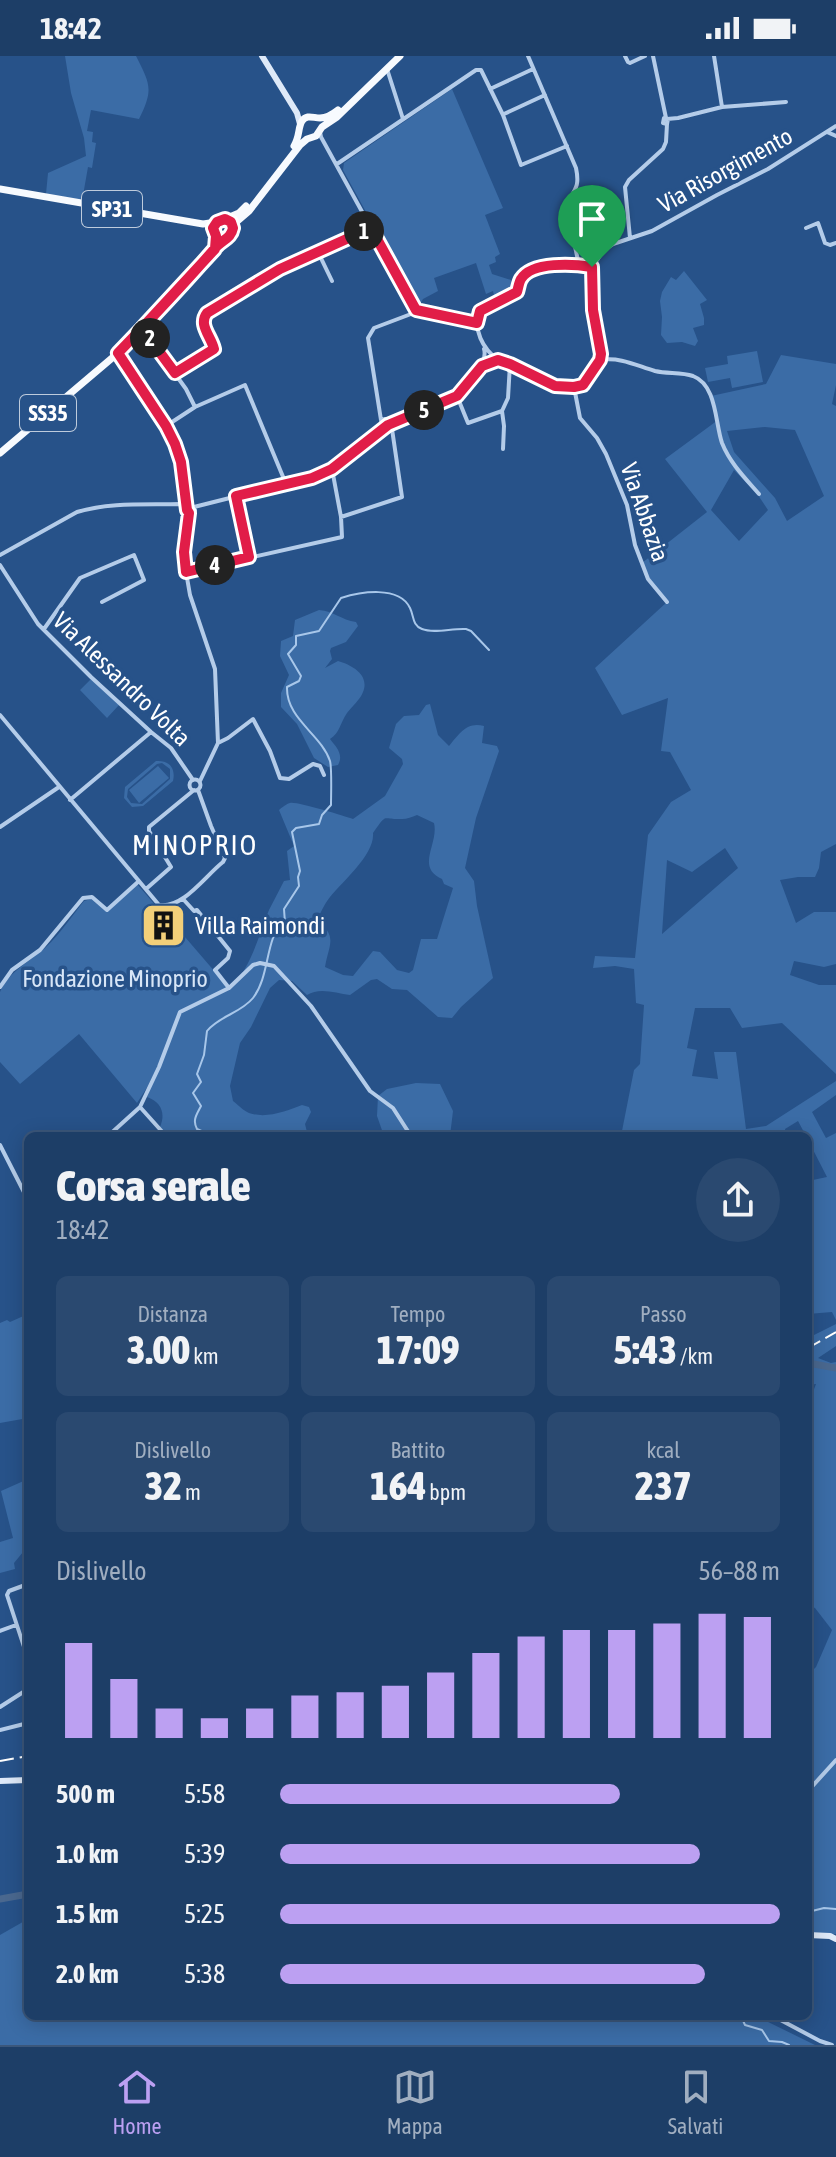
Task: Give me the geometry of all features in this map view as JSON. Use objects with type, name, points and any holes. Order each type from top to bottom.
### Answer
[{"type":"main road","points":[[262,56],[297,113],[303,135],[311,137]]},
{"type":"main road","points":[[221,220],[218,235],[230,236],[235,223],[249,211],[300,145],[316,136],[400,56]]},
{"type":"main road","points":[[221,220],[244,209],[295,145],[301,128],[312,118],[333,114],[371,84]]},
{"type":"main road","points":[[297,113],[320,122],[320,130]]},
{"type":"main road","name":"SP31","points":[[0,189],[203,224],[221,220]]},
{"type":"main road","points":[[221,220],[231,222],[233,228]]},
{"type":"main road","name":"SP31","points":[[203,224],[218,235]]},
{"type":"main road","name":"SS35","points":[[0,453],[118,353],[215,249],[218,235]]},
{"type":"main road","points":[[0,1781],[24,1780]]},
{"type":"main road","points":[[812,1935],[836,1939]]},
{"type":"street","points":[[528,56],[576,168],[577,189],[566,205],[579,265]]},
{"type":"street","points":[[625,56],[630,63],[645,56]]},
{"type":"street","points":[[630,238],[625,187],[663,149],[666,142],[666,121],[653,56]]},
{"type":"street","points":[[714,56],[722,107]]},
{"type":"street","points":[[387,69],[403,119]]},
{"type":"street","points":[[490,89],[533,69]]},
{"type":"street","points":[[337,164],[476,70],[481,70],[503,115],[521,165],[567,146]]},
{"type":"street","points":[[503,115],[545,95]]},
{"type":"street","points":[[666,121],[722,107],[786,102]]},
{"type":"street","name":"Via Risorgimento","points":[[592,267],[604,250],[613,244],[652,231],[768,169],[836,126]]},
{"type":"street","points":[[320,130],[321,137],[416,310],[477,323]]},
{"type":"street","points":[[827,132],[836,136]]},
{"type":"street","points":[[806,228],[818,223],[825,243],[836,243]]},
{"type":"street","points":[[175,373],[214,349],[203,324],[207,313],[260,280],[371,228]]},
{"type":"street","points":[[318,252],[332,281]]},
{"type":"street","points":[[0,555],[89,508],[181,504],[190,509],[321,475],[377,433],[385,423],[401,420],[457,396],[482,366],[486,356],[484,349],[477,323],[480,311],[517,292],[522,277],[560,265],[592,267],[593,310],[601,354],[583,385],[555,386],[498,360],[484,349]]},
{"type":"street","points":[[341,517],[402,497],[392,429],[385,423],[380,409],[368,338],[374,328],[416,310]]},
{"type":"street","points":[[142,328],[195,407]]},
{"type":"street","points":[[118,353],[166,426],[181,462],[185,500],[190,509],[184,552],[186,572],[215,669],[218,743]]},
{"type":"street","points":[[600,360],[615,358],[657,372],[692,375],[700,380],[711,396],[722,443],[733,464],[759,494]]},
{"type":"street","points":[[482,366],[498,360]]},
{"type":"street","points":[[503,449],[502,411],[508,398],[510,364]]},
{"type":"street","points":[[166,426],[195,407],[245,385],[286,484]]},
{"type":"street","name":"Via Abbazia","points":[[574,387],[580,418],[606,454],[627,505],[635,545],[648,579],[667,602]]},
{"type":"street","points":[[457,396],[468,423],[502,411]]},
{"type":"street","points":[[186,572],[342,537],[332,469]]},
{"type":"street","points":[[236,496],[249,557]]},
{"type":"street","points":[[44,629],[80,578],[134,555],[144,580],[102,602]]},
{"type":"street","name":"Via Alessandro Volta","points":[[0,565],[44,629],[171,748],[196,780]]},
{"type":"street","points":[[0,715],[159,905],[168,907],[183,899],[225,858],[196,790],[190,785],[218,743],[253,719],[280,778],[289,779],[313,764],[320,766],[324,775]]},
{"type":"street","points":[[70,800],[151,732]]},
{"type":"street","points":[[146,889],[171,867],[149,827],[201,786],[196,780]]},
{"type":"street","points":[[0,827],[59,787]]},
{"type":"street","points":[[0,987],[12,970],[40,950],[83,898],[92,897],[107,910],[139,881]]},
{"type":"street","points":[[183,899],[194,911],[197,910],[230,951],[230,956],[215,970],[229,988]]},
{"type":"street","points":[[112,1132],[140,1107],[180,1012],[229,988],[250,967],[260,963],[274,966],[311,1006],[370,1091],[393,1108],[408,1132]]},
{"type":"street","points":[[140,1107],[162,1132]]},
{"type":"street","points":[[0,1145],[24,1192]]},
{"type":"street","points":[[24,1585],[9,1591],[7,1595],[24,1648]]},
{"type":"street","points":[[0,1631],[16,1625]]},
{"type":"street","points":[[0,1707],[24,1692]]},
{"type":"street","points":[[0,1730],[24,1724]]},
{"type":"street","points":[[812,1787],[836,1760]]},
{"type":"street","points":[[781,2020],[832,2045]]},
{"type":"green space","points":[[65,56],[136,56],[148,87],[147,100],[139,119],[91,110],[87,131],[93,132],[92,142],[96,143],[82,201],[46,194],[48,173],[86,156]]},
{"type":"green space","points":[[452,89],[503,208],[485,215],[500,254],[495,257],[496,262],[489,265],[492,274],[511,280],[514,291],[495,300],[493,291],[486,294],[476,263],[434,278],[438,291],[423,299],[418,307],[343,170],[344,163]]},
{"type":"green space","points":[[684,271],[707,300],[700,304],[704,325],[693,328],[698,341],[695,346],[682,342],[667,343],[661,335],[662,292],[671,277],[676,280]]},
{"type":"green space","points":[[757,351],[763,382],[732,388],[730,378],[708,382],[705,368],[728,364],[727,356]]},
{"type":"green space","points":[[781,355],[836,364],[832,404],[836,406],[836,844],[821,852],[815,877],[780,880],[796,923],[814,912],[836,912],[836,964],[824,967],[794,961],[790,975],[819,985],[836,985],[836,1074],[782,1023],[742,1028],[730,1008],[695,1008],[687,1048],[697,1050],[692,1076],[718,1079],[714,1052],[736,1052],[746,1129],[766,1126],[836,1081],[836,1095],[812,1112],[826,1138],[836,1133],[836,1320],[832,1312],[812,1314],[812,1180],[827,1177],[812,1148],[812,1132],[804,1132],[798,1121],[785,1129],[785,1132],[622,1132],[634,1070],[640,1064],[644,1005],[636,1003],[634,969],[615,966],[593,968],[595,956],[635,958],[648,835],[671,802],[691,790],[670,752],[661,751],[668,698],[622,715],[595,668],[667,602],[648,579],[642,563],[707,512],[665,459],[718,420],[711,396],[766,384]],"holes":[[[765,427],[795,430],[824,496],[787,521],[775,498],[734,452],[727,431]],[[734,470],[768,510],[739,541],[711,510]],[[725,848],[738,868],[662,934],[667,860],[692,872]]]},
{"type":"green space","points":[[319,610],[356,622],[358,626],[346,642],[331,648],[332,659],[325,668],[338,661],[349,665],[362,676],[365,686],[360,698],[330,739],[340,757],[338,765],[328,767],[314,758],[297,724],[281,707],[281,693],[289,675],[280,656],[281,641],[293,636],[295,620]]},
{"type":"green space","points":[[91,679],[119,705],[107,718],[80,690]]},
{"type":"green space","name":"Fondazione Minoprio","points":[[430,704],[438,735],[449,746],[464,730],[473,725],[484,726],[482,743],[497,746],[499,751],[476,818],[465,868],[474,881],[493,978],[452,1018],[438,1017],[407,990],[392,989],[377,979],[350,995],[322,991],[307,995],[292,981],[279,980],[270,988],[240,1043],[230,1086],[233,1101],[256,1115],[283,1112],[302,1105],[309,1107],[311,1112],[305,1124],[307,1132],[164,1132],[160,1127],[161,1109],[147,1097],[170,1039],[137,1103],[79,1034],[20,1084],[0,1062],[0,992],[15,972],[51,942],[84,901],[91,899],[107,912],[137,884],[156,906],[153,920],[175,946],[185,937],[228,987],[248,963],[269,910],[284,881],[290,880],[287,851],[294,846],[279,810],[294,803],[353,819],[385,796],[403,764],[402,759],[389,748],[396,724],[404,716],[419,715]],"holes":[[[417,815],[434,823],[430,868],[444,884],[453,888],[437,939],[421,939],[413,970],[409,973],[397,970],[380,952],[373,951],[353,976],[325,967],[330,936],[317,920],[328,899],[364,858],[373,833],[381,822],[385,818],[404,819]]]},
{"type":"green space","points":[[156,761],[168,763],[172,769],[173,781],[143,806],[132,807],[124,798],[125,787]],"holes":[[[162,763],[170,769],[170,779],[142,804],[131,803],[127,797],[128,789],[157,764]]]},
{"type":"green space","points":[[158,766],[169,778],[139,803],[129,790]]},
{"type":"green space","points":[[416,1083],[440,1084],[453,1111],[450,1132],[383,1132],[377,1116],[378,1096],[387,1089]]},
{"type":"green space","points":[[24,1316],[24,1419],[0,1423],[0,1323]]},
{"type":"green space","points":[[836,1324],[836,1346],[818,1358],[836,1362],[836,1934],[812,1934],[812,1671],[832,1630],[812,1607],[812,1394],[816,1384],[812,1384],[812,1336]]},
{"type":"green space","points":[[24,1481],[24,1551],[14,1563],[15,1569],[0,1573],[0,1542],[13,1538],[1,1491]]},
{"type":"green space","points":[[24,1921],[24,2020],[764,2020],[815,2045],[0,2045],[0,1935]]},
{"type":"waterway","points":[[204,1132],[196,1126],[195,1120],[201,1106],[193,1093],[201,1082],[197,1074],[204,1055],[207,1031],[248,1003],[257,991],[273,938],[285,923],[284,909],[299,886],[300,871],[292,832],[296,828],[319,824],[331,805],[330,761],[326,751],[298,717],[288,698],[287,687],[299,681],[301,676],[288,654],[296,645],[296,636],[319,631],[341,598],[378,592],[405,601],[415,623],[422,629],[466,629],[489,650]]},
{"type":"waterway","points":[[812,1364],[836,1368]]},
{"type":"waterway","points":[[0,1899],[24,1895]]},
{"type":"waterway","points":[[812,1911],[836,1909]]},
{"type":"waterway","points":[[743,2020],[745,2025],[762,2030],[769,2041],[789,2045]]},
{"type":"railway","points":[[812,1346],[836,1332]]},
{"type":"railway","points":[[0,1761],[24,1757]]},
{"type":"place","name":"Villa Raimondi","points":[[164,925]]},
{"type":"district","name":"MINOPRIO","points":[[195,845]]},
{"type":"route","points":[[592,267],[571,264],[536,269],[522,277],[517,292],[480,311],[477,323],[420,313],[410,302],[371,228],[280,269],[207,313],[203,324],[214,349],[175,373],[142,328],[209,256],[215,249],[216,243],[216,236],[213,228],[217,222],[222,219],[231,222],[233,231],[230,236],[220,243],[209,256],[118,353],[166,426],[181,462],[189,513],[184,552],[186,572],[249,557],[236,496],[321,475],[388,425],[457,396],[482,366],[498,360],[555,386],[583,385],[601,354],[593,310],[592,267]]}]
